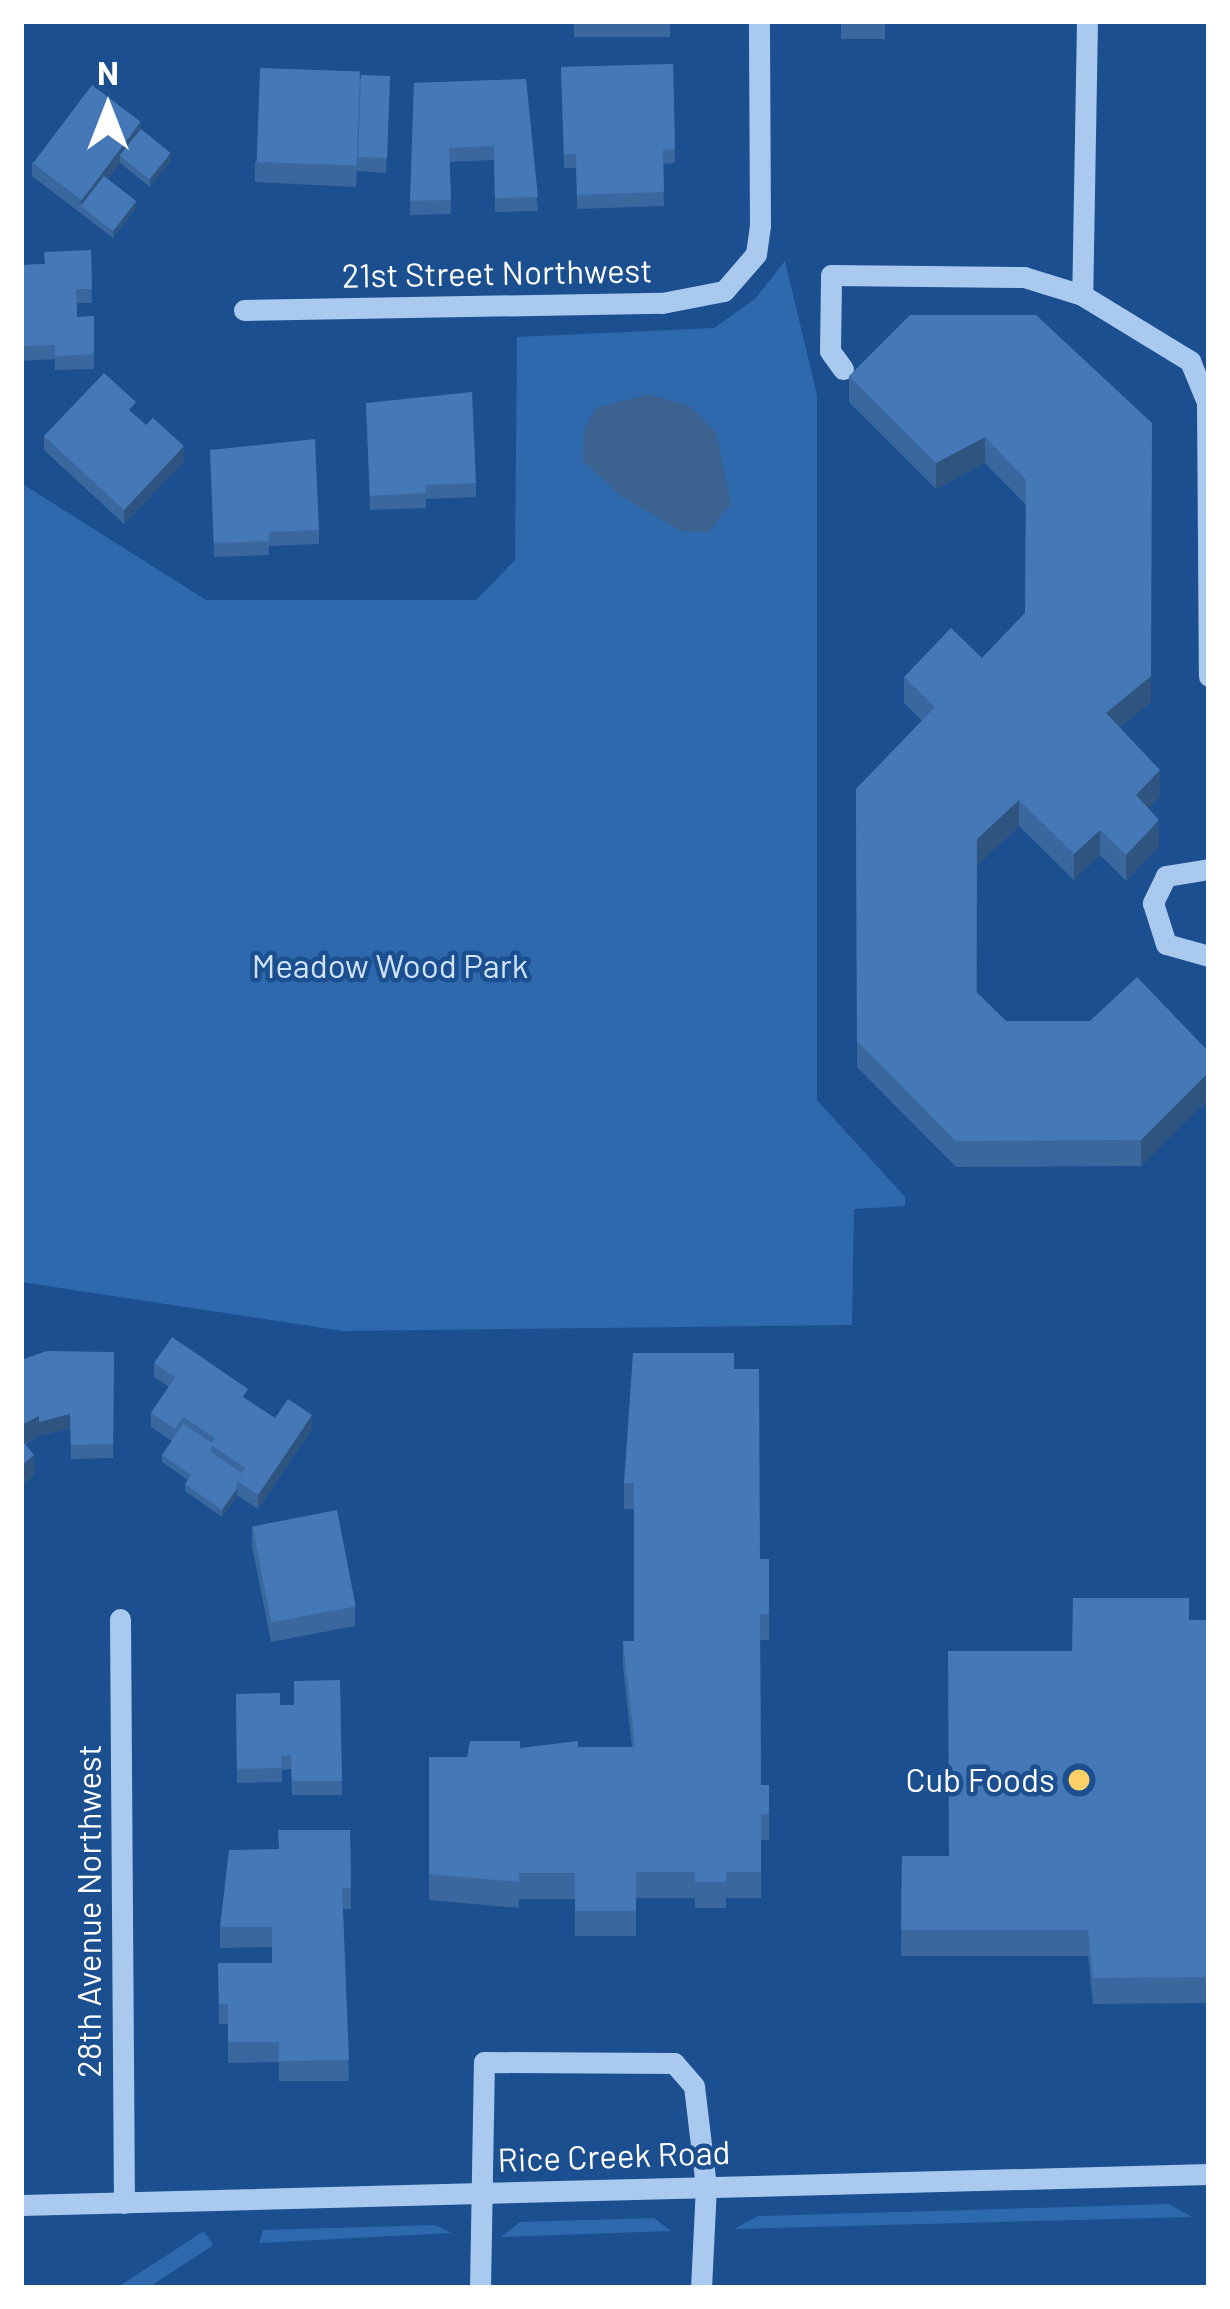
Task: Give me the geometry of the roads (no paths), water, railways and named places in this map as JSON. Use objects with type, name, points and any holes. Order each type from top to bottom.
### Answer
[{"type":"street","name":"21st Street Northwest","points":[[244,310],[696,302],[743,275],[760,226],[759,21]]},
{"type":"street","points":[[1082,295],[1087,21]]},
{"type":"street","points":[[843,369],[830,351],[831,275],[1024,277],[1082,295],[1190,361],[1207,402],[1209,676]]},
{"type":"street","points":[[1209,869],[1166,876],[1153,903],[1166,944],[1209,956]]},
{"type":"street","name":"28th Avenue Northwest","points":[[120,1619],[124,2203]]},
{"type":"street","points":[[479,2288],[484,2062],[674,2063],[694,2086],[706,2186],[700,2288]]},
{"type":"street","name":"Rice Creek Road","points":[[21,2205],[1209,2174]]},
{"type":"place","name":"Cub Foods","points":[[1079,1780]]},
{"type":"park label","name":"Meadow Wood Park","points":[[390,966]]}]
